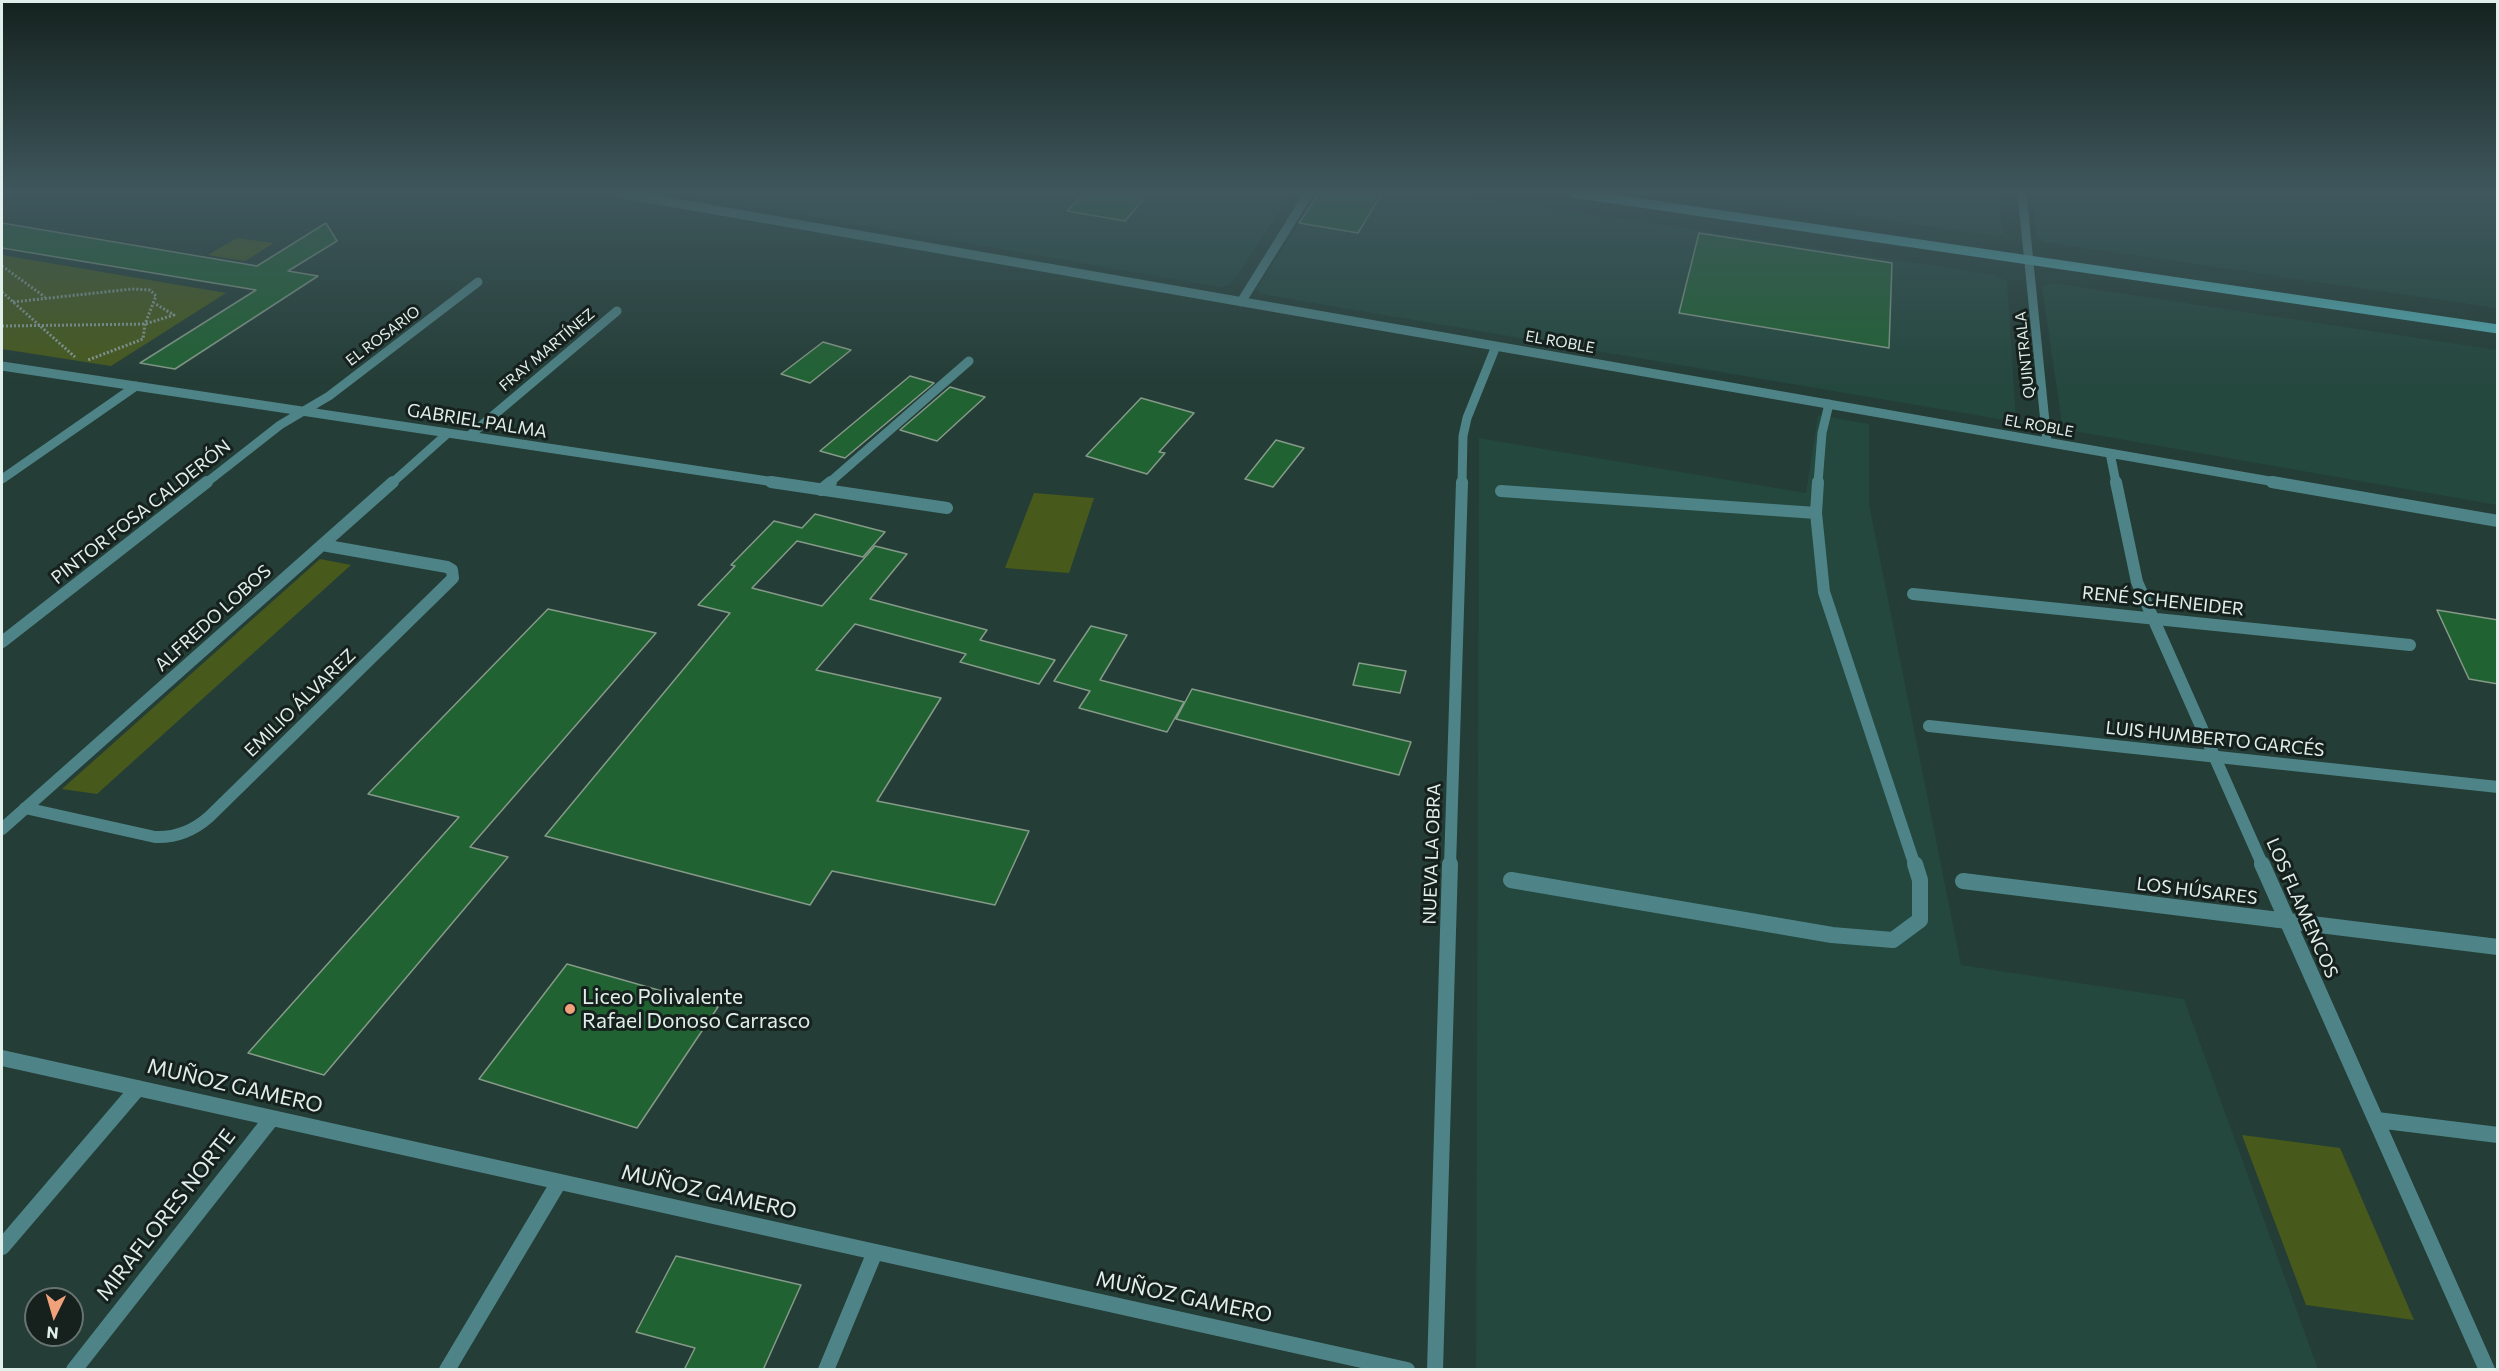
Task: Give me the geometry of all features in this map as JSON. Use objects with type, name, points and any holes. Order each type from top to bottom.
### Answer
[{"type":"main road","points":[[2007,257],[2498,329]]},
{"type":"street","name":"EL ROBLE","points":[[984,257],[2498,521]]},
{"type":"street","points":[[1241,302],[1269,257]]},
{"type":"street","name":"QUINTRALA","points":[[2028,257],[2047,442]]},
{"type":"street","name":"EL ROSARIO","points":[[303,411],[329,396],[478,282]]},
{"type":"street","name":"FRAY MARTÍNEZ","points":[[469,436],[617,311]]},
{"type":"street","name":"NUEVA LA OBRA","points":[[1435,1370],[1463,436],[1467,418],[1496,346]]},
{"type":"street","points":[[821,489],[969,361]]},
{"type":"street","name":"GABRIEL PALMA","points":[[2,366],[947,508]]},
{"type":"street","points":[[2,479],[136,386]]},
{"type":"street","points":[[1511,880],[1832,935],[1893,940],[1920,920],[1920,880],[1824,592],[1816,513],[1822,433],[1829,404]]},
{"type":"street","name":"PINTOR FOSA CALDERÓN","points":[[2,642],[280,425],[303,411]]},
{"type":"street","name":"ALFREDO LOBOS","points":[[2,829],[448,433]]},
{"type":"street","name":"LOS FLAMENCOS","points":[[2110,453],[2132,567],[2487,1370]]},
{"type":"street","points":[[1501,491],[1816,513]]},
{"type":"street","name":"EMILIO ÁLVAREZ","points":[[25,808],[164,838],[193,830],[218,809],[453,579],[454,574],[447,567],[322,545]]},
{"type":"street","name":"RENÉ SCHENEIDER","points":[[1913,594],[2410,645]]},
{"type":"street","name":"LUIS HUMBERTO GARCÉS","points":[[1929,726],[2498,787]]},
{"type":"street","name":"LOS HÚSARES","points":[[1963,881],[2498,947]]},
{"type":"street","name":"MUÑOZ GAMERO","points":[[2,1058],[1407,1370]]},
{"type":"street","points":[[2,1247],[138,1088]]},
{"type":"street","name":"MIRAFLORES NORTE","points":[[74,1370],[272,1118]]},
{"type":"street","points":[[2377,1120],[2498,1135]]},
{"type":"street","points":[[447,1370],[559,1182]]},
{"type":"street","points":[[826,1370],[875,1252]]},
{"type":"path","points":[[2,266],[46,297]]},
{"type":"path","points":[[2,292],[13,302],[75,356],[78,363],[143,339],[145,324],[156,296],[150,290],[132,289],[13,302]]},
{"type":"path","points":[[2,327],[145,324],[174,315],[153,303]]},
{"type":"shaded area","points":[[1047,257],[1249,257],[1232,283],[1221,287]]},
{"type":"shaded area","points":[[1277,257],[1875,257],[1994,275],[2007,281],[2016,419],[2010,421],[1261,294],[1256,289]]},
{"type":"shaded area","points":[[2147,257],[2497,257],[2497,308]]},
{"type":"shaded area","points":[[2052,283],[2497,350],[2497,505],[2073,431],[2062,424],[2042,286]]},
{"type":"shaded area","points":[[1818,415],[1869,424],[1869,504],[1961,965],[2184,999],[2318,1369],[1487,1370],[1476,1368],[1479,438],[1806,493]]},
{"type":"green space","points":[[2,257],[14,257],[226,293],[111,366],[2,349]]},
{"type":"green space","points":[[220,257],[251,257],[245,261]]},
{"type":"green space","points":[[1034,493],[1094,498],[1069,573],[1005,568]]},
{"type":"green space","points":[[320,559],[351,565],[97,794],[62,789]]},
{"type":"green space","points":[[2242,1135],[2340,1148],[2414,1320],[2306,1305]]},
{"type":"building","points":[[56,257],[204,257],[257,266],[271,257],[311,257],[288,271],[318,276],[175,369],[140,363],[256,290]]},
{"type":"building","points":[[1693,257],[1853,257],[1892,263],[1889,348],[1679,313]]},
{"type":"building","points":[[823,342],[851,350],[810,383],[781,374]]},
{"type":"building","points":[[910,376],[934,383],[845,458],[820,451]]},
{"type":"building","points":[[950,387],[985,397],[937,441],[900,430]]},
{"type":"building","points":[[1141,398],[1194,413],[1159,452],[1165,453],[1147,474],[1086,456]]},
{"type":"building","points":[[1276,440],[1304,448],[1273,487],[1245,479]]},
{"type":"building","points":[[815,514],[885,532],[863,557],[797,541],[752,588],[822,606],[875,546],[907,554],[870,599],[987,630],[980,640],[1055,660],[1039,684],[960,662],[966,654],[855,624],[816,670],[941,698],[877,801],[1029,831],[995,905],[832,871],[810,905],[545,836],[730,613],[698,605],[735,566],[731,565],[774,521],[802,528]]},
{"type":"building","points":[[548,609],[656,633],[470,847],[508,857],[324,1075],[248,1053],[459,817],[368,794]]},
{"type":"building","points":[[2437,610],[2498,620],[2498,684],[2469,679]]},
{"type":"building","points":[[1091,626],[1127,635],[1100,680],[1184,702],[1167,732],[1079,708],[1090,691],[1054,681]]},
{"type":"building","points":[[1359,663],[1406,671],[1400,693],[1353,685]]},
{"type":"building","points":[[1192,689],[1411,742],[1399,775],[1176,719]]},
{"type":"building","points":[[567,964],[718,1007],[637,1128],[479,1079]]},
{"type":"building","points":[[676,1256],[801,1285],[763,1370],[684,1370],[695,1348],[636,1332]]},
{"type":"place","name":"Liceo Polivalente Rafael Donoso Carrasco","points":[[570,1009]]}]
